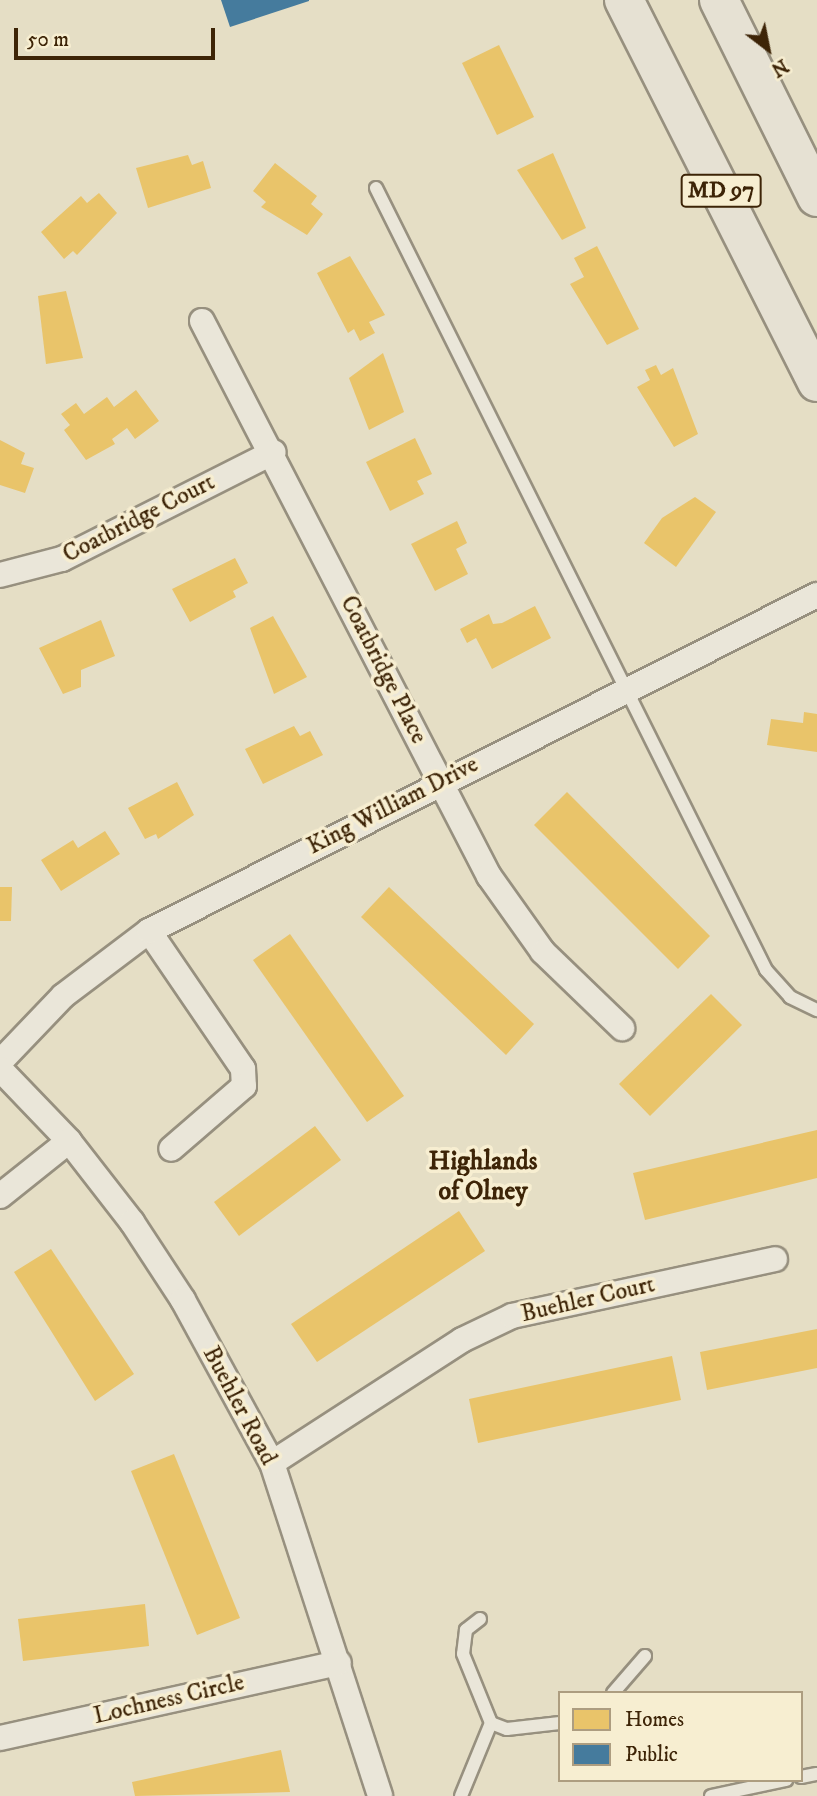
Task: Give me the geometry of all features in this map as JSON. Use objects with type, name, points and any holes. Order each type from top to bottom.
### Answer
[{"type":"main road","name":"MD 97","points":[[624,0],[817,382]]},
{"type":"main road","points":[[719,0],[817,197]]},
{"type":"street","name":"Coatbridge Place","points":[[202,321],[274,452],[440,782],[514,914],[543,952],[622,1028]]},
{"type":"street","name":"Coatbridge Court","points":[[0,575],[62,559],[274,452]]},
{"type":"street","name":"King William Drive","points":[[0,1062],[63,996],[149,931],[440,782],[626,693],[817,595]]},
{"type":"street","points":[[149,931],[243,1069],[244,1086],[171,1149]]},
{"type":"street","name":"Buehler Road","points":[[0,1069],[69,1141],[183,1300],[271,1463],[339,1663],[380,1796]]},
{"type":"street","points":[[0,1196],[69,1141]]},
{"type":"street","name":"Buehler Court","points":[[271,1463],[462,1340],[512,1316],[775,1259]]},
{"type":"street","name":"Lochness Circle","points":[[0,1738],[339,1663]]},
{"type":"lane","points":[[376,188],[766,970],[790,998],[817,1010]]},
{"type":"lane","points":[[461,1796],[491,1723],[463,1654],[466,1630],[480,1619]]},
{"type":"lane","points":[[615,1691],[645,1656]]},
{"type":"lane","points":[[491,1723],[507,1729],[558,1723]]},
{"type":"lane","points":[[711,1796],[777,1782]]},
{"type":"building: Homes","points":[[499,45],[534,117],[497,135],[462,63]]},
{"type":"building: Homes","points":[[553,153],[586,228],[562,240],[517,170]]},
{"type":"building: Homes","points":[[188,155],[192,165],[203,161],[211,188],[148,208],[136,168]]},
{"type":"building: Homes","points":[[275,163],[317,196],[311,204],[323,214],[307,235],[261,207],[266,202],[253,191]]},
{"type":"building: Homes","points":[[99,193],[117,213],[77,255],[73,251],[64,259],[41,232],[81,196],[87,203]]},
{"type":"building: Homes","points":[[597,246],[639,329],[607,345],[570,284],[584,277],[574,258]]},
{"type":"building: Homes","points":[[350,256],[385,315],[369,322],[375,333],[360,341],[354,329],[348,333],[317,273]]},
{"type":"building: Homes","points":[[66,291],[83,358],[46,364],[38,296]]},
{"type":"building: Homes","points":[[383,353],[404,412],[369,430],[349,378]]},
{"type":"building: Homes","points":[[656,365],[661,375],[673,368],[698,434],[674,447],[637,387],[650,380],[645,370]]},
{"type":"building: Homes","points":[[136,390],[159,421],[135,439],[127,428],[112,439],[115,444],[86,460],[64,430],[70,425],[61,414],[76,403],[84,414],[107,397],[114,407]]},
{"type":"building: Homes","points":[[415,438],[432,474],[417,481],[424,494],[390,511],[366,462]]},
{"type":"building: Homes","points":[[0,440],[25,453],[21,464],[34,468],[25,493],[0,485]]},
{"type":"building: Homes","points":[[695,497],[716,512],[676,567],[644,543],[662,518]]},
{"type":"building: Homes","points":[[457,521],[467,543],[456,549],[468,574],[435,591],[411,544]]},
{"type":"building: Homes","points":[[235,558],[248,583],[233,591],[236,597],[190,622],[172,589]]},
{"type":"building: Homes","points":[[535,606],[551,638],[492,669],[476,638],[467,643],[460,629],[489,614],[493,624],[502,623]]},
{"type":"building: Homes","points":[[273,616],[307,677],[274,694],[250,628]]},
{"type":"building: Homes","points":[[101,620],[115,656],[81,670],[81,687],[63,694],[39,648]]},
{"type":"building: Homes","points":[[804,712],[817,714],[817,752],[767,745],[771,719],[803,723]]},
{"type":"building: Homes","points":[[294,726],[300,736],[310,731],[323,755],[263,784],[245,749]]},
{"type":"building: Homes","points":[[177,782],[194,815],[158,839],[156,834],[145,839],[128,808]]},
{"type":"building: Homes","points":[[567,792],[710,936],[678,969],[534,825]]},
{"type":"building: Homes","points":[[105,831],[120,854],[61,891],[41,860],[73,840],[78,848]]},
{"type":"building: Homes","points":[[0,887],[12,887],[11,921],[0,921]]},
{"type":"building: Homes","points":[[389,887],[534,1024],[506,1055],[361,917]]},
{"type":"building: Homes","points":[[290,934],[404,1096],[367,1122],[253,960]]},
{"type":"building: Homes","points":[[711,994],[742,1025],[650,1116],[619,1084]]},
{"type":"building: Homes","points":[[315,1126],[341,1160],[239,1236],[214,1202]]},
{"type":"building: Homes","points":[[817,1130],[817,1178],[645,1220],[633,1173]]},
{"type":"building: Homes","points":[[459,1211],[485,1251],[317,1362],[291,1324]]},
{"type":"building: Homes","points":[[51,1249],[134,1374],[95,1401],[14,1272]]},
{"type":"building: Homes","points":[[817,1329],[817,1368],[707,1390],[700,1352]]},
{"type":"building: Homes","points":[[672,1356],[681,1400],[478,1443],[469,1399]]},
{"type":"building: Homes","points":[[174,1454],[240,1618],[197,1635],[131,1471]]},
{"type":"building: Homes","points":[[145,1604],[149,1646],[23,1661],[18,1619]]},
{"type":"building: Homes","points":[[281,1750],[290,1792],[135,1796],[132,1782]]},
{"type":"building: Public","points":[[221,0],[309,0],[309,1],[230,27]]},
{"type":"district","name":"Highlands of Olney","points":[[483,1177]]}]
